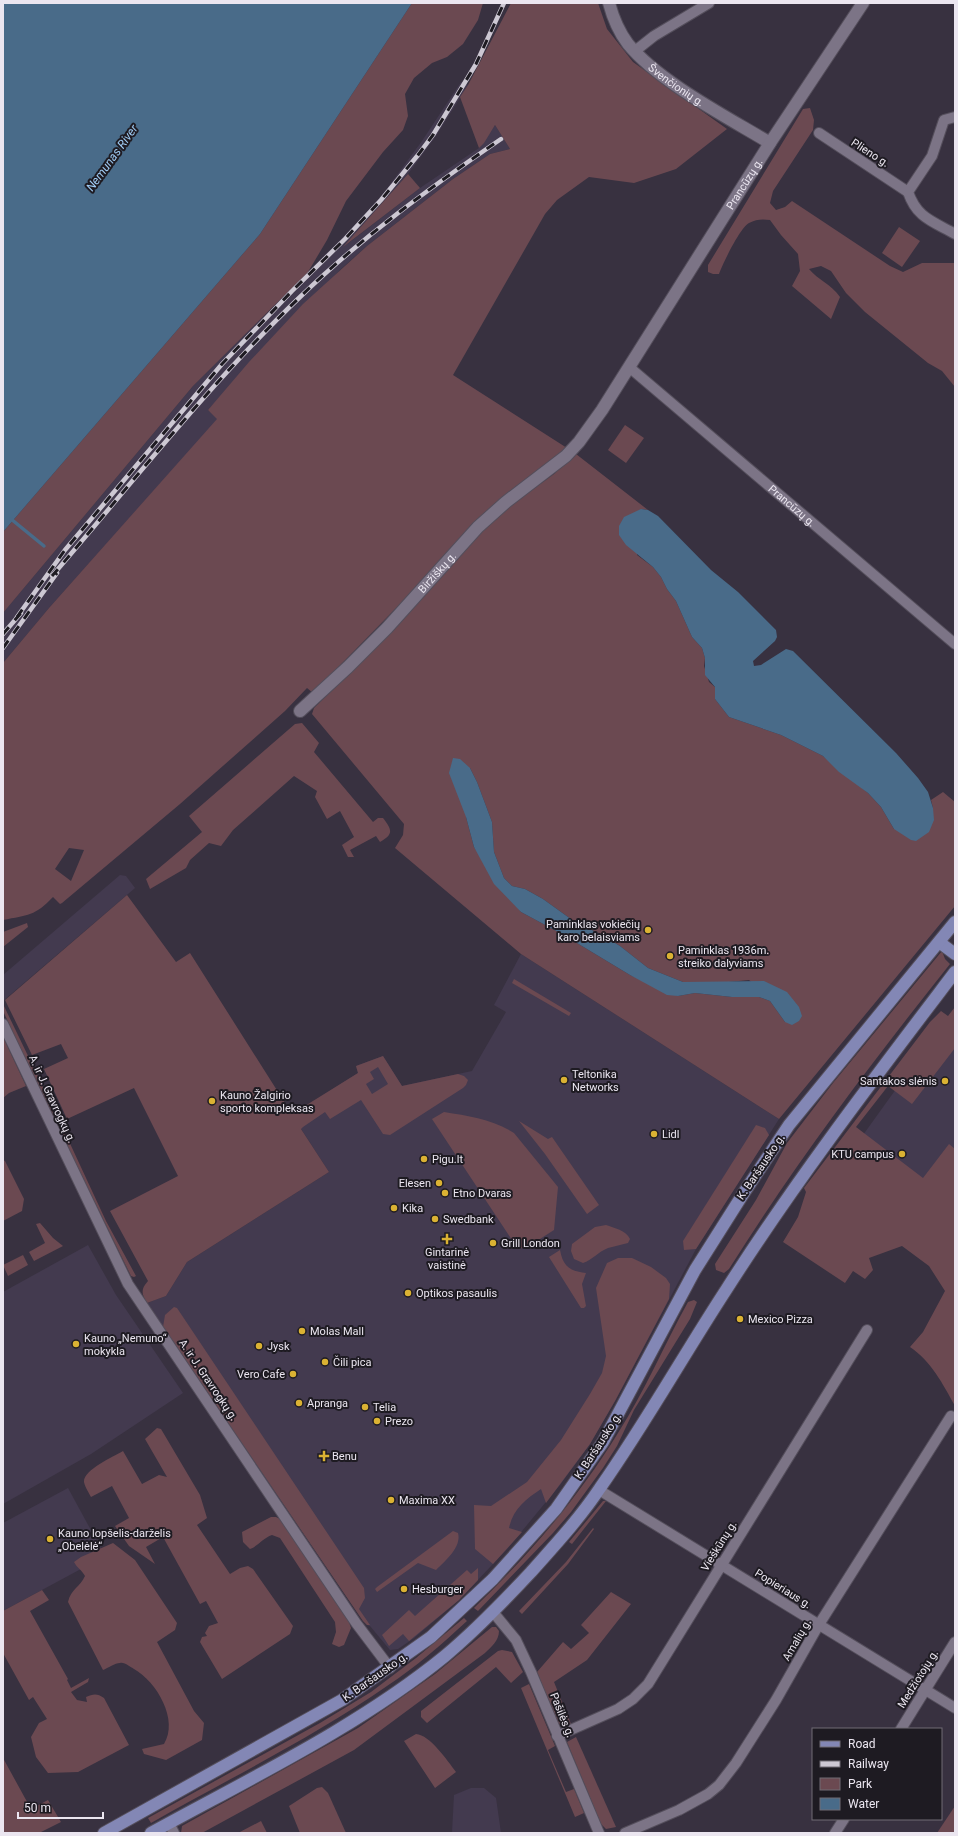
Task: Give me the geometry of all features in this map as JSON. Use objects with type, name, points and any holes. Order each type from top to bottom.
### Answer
[{"type":"main road","name":"K. Baršausko g.","points":[[104,1833],[342,1700],[390,1668],[431,1637],[498,1574],[556,1509],[603,1442],[695,1270],[773,1149],[805,1104],[955,922]]},
{"type":"main road","points":[[939,942],[955,954]]},
{"type":"main road","name":"K. Baršausko g.","points":[[151,1833],[172,1828],[389,1697],[444,1656],[493,1612],[551,1550],[599,1490],[668,1384],[774,1215],[839,1125],[955,972]]},
{"type":"street","name":"Švenčionių g.","points":[[609,3],[614,22],[635,51],[659,73],[690,94],[770,143]]},
{"type":"street","points":[[635,51],[654,36],[709,3]]},
{"type":"street","name":"Prancūzų g.","points":[[579,442],[629,368],[770,143],[863,3]]},
{"type":"street","points":[[955,117],[944,120],[932,156],[908,192],[913,206],[924,217],[955,234]]},
{"type":"street","name":"Plieno g.","points":[[819,133],[908,192]]},
{"type":"street","name":"Prancūzų g.","points":[[629,368],[955,644]]},
{"type":"street","name":"Biržiškų g.","points":[[300,711],[348,667],[387,628],[478,527],[506,502],[566,456],[579,442]]},
{"type":"street","name":"A. ir J. Gravrogkų g.","points":[[3,1024],[128,1284],[356,1623],[390,1668]]},
{"type":"street","name":"Vieškūnų g.","points":[[557,1736],[618,1709],[633,1699],[648,1684],[867,1330]]},
{"type":"street","name":"Amalių g.","points":[[625,1833],[695,1802],[719,1785],[736,1763],[768,1713],[818,1626],[951,1416]]},
{"type":"street","name":"Popieriaus g.","points":[[599,1490],[818,1626],[955,1708]]},
{"type":"street","name":"Pašilės g.","points":[[493,1612],[516,1640],[599,1833]]},
{"type":"street","name":"Medžiotojų g.","points":[[902,1728],[955,1642]]},
{"type":"street","points":[[835,1833],[843,1820]]},
{"type":"shaded area","points":[[461,82],[468,85],[436,136],[408,174],[346,245],[420,188],[479,148],[495,125],[510,149],[490,154],[453,179],[367,246],[341,269],[208,410],[218,419],[49,608],[3,663],[3,613],[193,386],[349,231],[383,194],[422,141]]},
{"type":"shaded area","points":[[120,875],[126,876],[135,888],[3,1001],[3,975]]},
{"type":"shaded area","points":[[521,954],[779,1119],[696,1249],[615,1401],[590,1444],[560,1485],[508,1548],[459,1600],[414,1638],[398,1649],[390,1650],[370,1626],[363,1621],[147,1303],[166,1296],[187,1262],[329,1172],[292,1115],[358,1073],[356,1066],[383,1056],[402,1086],[472,1071],[506,1012],[494,1005]]},
{"type":"shaded area","name":"KTU campus","points":[[955,1007],[955,1275],[863,1135]]},
{"type":"shaded area","name":"Kauno „Nemuno“ mokykla","points":[[88,1245],[116,1295],[183,1393],[91,1454],[3,1504],[3,1292]]},
{"type":"shaded area","name":"Kauno lopšelis-darželis „Obelėlė“","points":[[68,1488],[105,1556],[3,1611],[3,1523]]},
{"type":"shaded area","points":[[471,1788],[484,1788],[496,1798],[501,1833],[452,1833],[454,1795]]},
{"type":"green space","points":[[412,3],[483,3],[478,20],[463,44],[447,57],[432,63],[414,78],[405,94],[408,116],[403,130],[383,152],[346,201],[327,240],[308,272],[193,386],[3,613],[3,532],[260,234]]},
{"type":"green space","points":[[511,3],[598,3],[607,29],[633,62],[727,129],[676,169],[634,183],[589,177],[557,200],[545,214],[453,375],[567,448],[510,491],[473,524],[400,604],[313,693],[307,688],[285,711],[180,804],[62,903],[60,904],[53,897],[41,908],[31,914],[3,920],[3,663],[49,608],[217,419],[208,410],[249,362],[303,304],[367,246],[453,179],[490,154],[510,149],[495,125],[484,143],[479,148],[460,97],[468,85]],"holes":[[[69,848],[84,850],[71,881],[55,869]]]},
{"type":"green space","points":[[810,108],[814,120],[813,130],[773,191],[770,203],[776,210],[785,207],[792,201],[890,266],[903,272],[922,263],[955,263],[955,387],[942,371],[928,363],[865,312],[846,293],[831,271],[821,266],[809,269],[833,289],[840,297],[831,319],[792,286],[800,271],[798,254],[770,220],[765,219],[754,221],[745,226],[728,254],[719,274],[708,272],[708,265],[803,109]]},
{"type":"green space","points":[[408,174],[420,188],[343,247]]},
{"type":"green space","points":[[899,227],[920,241],[902,267],[882,253]]},
{"type":"green space","points":[[625,425],[644,438],[626,463],[608,450]]},
{"type":"green space","points":[[576,454],[648,510],[641,509],[637,555],[653,567],[676,601],[692,637],[702,648],[705,658],[704,666],[709,682],[715,687],[715,699],[729,717],[781,735],[823,756],[868,793],[881,807],[894,829],[933,808],[931,800],[943,792],[955,802],[955,906],[779,1119],[521,954],[395,848],[403,835],[404,824],[312,714],[314,708],[356,667],[475,536],[502,512],[554,474]],"holes":[[[470,768],[477,782],[492,822],[494,852],[504,878],[512,886],[525,889],[543,899],[575,922],[620,946],[648,968],[683,982],[729,982],[749,980],[799,1021],[785,1022],[770,1001],[759,997],[732,997],[695,993],[678,996],[630,975],[562,934],[521,912],[474,847],[466,817]]]},
{"type":"green space","points":[[302,723],[319,743],[314,752],[373,822],[378,818],[383,818],[390,829],[388,837],[380,842],[376,836],[350,850],[354,857],[348,857],[342,845],[354,837],[340,811],[327,819],[315,797],[317,791],[294,776],[233,830],[221,846],[209,843],[190,860],[186,868],[150,889],[146,879],[202,832],[189,816],[295,724]]},
{"type":"green space","name":"Kauno Žalgirio sporto kompleksas","points":[[127,895],[176,962],[190,953],[292,1114],[358,1073],[356,1066],[383,1056],[402,1086],[458,1074],[464,1076],[468,1080],[463,1088],[390,1135],[383,1134],[361,1100],[330,1119],[325,1112],[303,1127],[301,1129],[329,1172],[187,1262],[166,1296],[147,1303],[143,1291],[144,1286],[148,1281],[110,1211],[178,1176],[134,1088],[67,1119],[44,1069],[68,1058],[61,1044],[32,1055],[5,1000]],"holes":[[[378,1067],[388,1084],[372,1094],[366,1084],[374,1079],[370,1072]]]},
{"type":"green space","points":[[27,923],[28,927],[3,947],[3,932]]},
{"type":"green space","points":[[942,951],[945,959],[950,964],[835,1113],[781,1190],[729,1269],[724,1273],[716,1270],[715,1264],[756,1200],[787,1143],[833,1083]]},
{"type":"green space","points":[[514,979],[571,1013],[569,1016],[512,983]]},
{"type":"green space","points":[[3,1004],[58,1118],[54,1119],[3,1011]]},
{"type":"green space","points":[[955,1007],[955,1048],[912,1104],[888,1086],[856,1127],[923,1178],[949,1144],[955,1149],[955,1406],[941,1381],[930,1366],[910,1347],[923,1332],[945,1291],[929,1266],[902,1246],[869,1258],[873,1270],[865,1279],[853,1271],[845,1283],[783,1242],[798,1217],[806,1192],[804,1188],[930,1022],[941,1011],[948,1016]]},
{"type":"green space","points":[[3,1037],[26,1086],[9,1093],[3,1098]]},
{"type":"green space","points":[[444,1112],[489,1121],[514,1133],[558,1187],[554,1230],[529,1246],[518,1249],[432,1119]]},
{"type":"green space","points":[[519,1121],[548,1139],[552,1137],[599,1205],[587,1214],[545,1154]]},
{"type":"green space","points":[[60,1122],[106,1221],[136,1276],[134,1277],[131,1276],[57,1125]]},
{"type":"green space","points":[[756,1125],[765,1128],[769,1135],[696,1249],[684,1250],[683,1241]]},
{"type":"green space","points":[[3,1160],[5,1161],[24,1199],[22,1211],[3,1221]]},
{"type":"green space","points":[[40,1223],[53,1238],[63,1246],[34,1261],[29,1252],[45,1243],[36,1224]]},
{"type":"green space","points":[[606,1225],[626,1233],[630,1239],[628,1243],[608,1248],[583,1263],[574,1259],[571,1251],[572,1244],[595,1227]]},
{"type":"green space","points":[[560,1250],[561,1256],[568,1267],[575,1271],[586,1273],[582,1284],[586,1306],[584,1308],[581,1308],[549,1257]]},
{"type":"green space","points":[[23,1255],[28,1265],[8,1276],[3,1265]]},
{"type":"green space","points":[[618,1258],[632,1258],[651,1267],[666,1278],[670,1284],[669,1299],[615,1401],[590,1444],[546,1503],[541,1489],[521,1505],[514,1515],[509,1528],[522,1532],[493,1564],[475,1549],[474,1505],[491,1506],[527,1482],[561,1440],[590,1394],[602,1373],[606,1356],[596,1288],[607,1263]]},
{"type":"green space","points":[[694,1300],[697,1302],[690,1319],[634,1410],[617,1446],[603,1468],[571,1512],[553,1533],[478,1611],[474,1608],[552,1525],[603,1457],[637,1401],[688,1302]]},
{"type":"green space","points":[[174,1307],[177,1308],[364,1588],[365,1598],[359,1609],[370,1625],[367,1625],[363,1621],[163,1327],[165,1315]]},
{"type":"green space","points":[[157,1428],[161,1429],[200,1495],[207,1518],[197,1525],[230,1574],[240,1568],[248,1566],[253,1569],[293,1626],[290,1634],[222,1679],[200,1642],[202,1637],[207,1636],[205,1633],[209,1626],[218,1623],[206,1601],[200,1604],[163,1537],[146,1547],[155,1564],[129,1546],[115,1526],[129,1518],[112,1486],[91,1497],[84,1482],[85,1477],[93,1468],[123,1451],[142,1484],[159,1475],[167,1477],[145,1439]]},
{"type":"green space","points":[[603,1501],[606,1501],[572,1544],[569,1542]]},
{"type":"green space","points":[[271,1517],[276,1517],[282,1520],[349,1622],[351,1628],[344,1645],[339,1647],[332,1644],[336,1632],[335,1622],[280,1538],[272,1535],[250,1549],[243,1542],[242,1532]]},
{"type":"green space","points":[[593,1528],[594,1529],[568,1564],[522,1614],[519,1611],[566,1562]]},
{"type":"green space","points":[[453,1531],[458,1533],[458,1543],[448,1558],[436,1570],[418,1563],[377,1592],[375,1589],[377,1587]]},
{"type":"green space","points":[[113,1543],[135,1560],[177,1623],[175,1630],[157,1642],[194,1711],[204,1723],[202,1740],[166,1760],[144,1754],[142,1749],[164,1744],[168,1734],[169,1724],[167,1713],[158,1692],[143,1675],[126,1664],[118,1663],[103,1670],[68,1602],[71,1594],[85,1576],[74,1562],[81,1557]]},
{"type":"green space","points":[[478,1568],[478,1580],[459,1600],[409,1641],[403,1634],[389,1646],[382,1635],[409,1610],[415,1616],[467,1570],[471,1574]]},
{"type":"green space","points":[[42,1590],[49,1600],[30,1611],[68,1679],[67,1680],[71,1688],[89,1678],[88,1682],[71,1692],[77,1700],[87,1702],[86,1697],[93,1695],[99,1695],[104,1698],[129,1745],[78,1772],[48,1773],[36,1757],[31,1737],[39,1723],[47,1719],[33,1697],[29,1700],[3,1653],[3,1611]]},
{"type":"green space","points":[[611,1592],[631,1604],[587,1660],[554,1682],[571,1724],[563,1727],[558,1723],[537,1672],[563,1642],[571,1649],[589,1633],[581,1625]]},
{"type":"green space","points":[[464,1618],[467,1621],[428,1655],[398,1679],[359,1705],[330,1723],[151,1823],[148,1818],[320,1723],[371,1692],[416,1658]]},
{"type":"green space","points":[[492,1627],[496,1627],[499,1631],[499,1635],[494,1644],[485,1653],[354,1750],[202,1833],[181,1833],[182,1826],[358,1728],[435,1674]]},
{"type":"green space","points":[[502,1650],[512,1652],[523,1672],[511,1683],[496,1667],[427,1723],[421,1717],[421,1711],[498,1651]]},
{"type":"green space","points":[[529,1684],[555,1746],[548,1750],[566,1792],[574,1789],[584,1813],[575,1817],[521,1688]]},
{"type":"green space","points":[[416,1734],[421,1735],[432,1743],[456,1772],[435,1788],[404,1741]]},
{"type":"green space","points":[[576,1737],[616,1827],[606,1829],[601,1824],[567,1742]]},
{"type":"green space","points":[[3,1758],[31,1809],[48,1800],[61,1822],[39,1833],[3,1833]]},
{"type":"green space","points":[[322,1787],[328,1793],[346,1833],[300,1833],[289,1806],[317,1788]]},
{"type":"green space","points":[[955,1806],[955,1833],[937,1833]]},
{"type":"green space","points":[[261,1821],[267,1833],[238,1833]]},
{"type":"water","name":"Nemunas River","points":[[3,3],[412,3],[260,234],[3,532]]},
{"type":"water","points":[[641,509],[648,510],[658,516],[711,570],[738,592],[776,630],[777,637],[775,641],[753,661],[754,666],[761,665],[786,649],[793,651],[896,753],[928,792],[933,808],[934,820],[929,832],[916,841],[911,840],[894,829],[881,807],[868,793],[839,772],[823,756],[781,735],[729,717],[715,699],[715,687],[705,675],[705,658],[702,648],[692,637],[676,601],[653,567],[626,545],[619,535],[619,526],[624,517]]},
{"type":"water","points":[[453,758],[460,759],[470,768],[477,782],[492,822],[494,852],[504,878],[512,886],[525,889],[543,899],[575,922],[620,946],[648,968],[683,982],[764,981],[787,992],[799,1007],[802,1016],[799,1021],[792,1025],[785,1022],[770,1001],[759,997],[732,997],[695,993],[678,996],[667,995],[521,912],[494,884],[474,847],[466,817],[449,773]]},
{"type":"waterway","points":[[11,519],[44,546]]},
{"type":"railway","points":[[17,617],[65,550],[222,364],[292,291],[345,239],[381,200],[418,155],[433,135],[476,64],[504,3]]},
{"type":"railway","points":[[52,576],[203,398],[300,297],[372,233],[501,139]]},
{"type":"railway","points":[[3,648],[57,573]]},
{"type":"railway","points":[[3,634],[21,613]]},
{"type":"place","name":"Paminklas vokiečių karo belaisviams","points":[[648,930]]},
{"type":"place","name":"Paminklas 1936m. streiko dalyviams","points":[[670,956]]},
{"type":"place","name":"Teltonika Networks","points":[[564,1080]]},
{"type":"place","name":"Santakos slėnis","points":[[945,1081]]},
{"type":"place","name":"Kauno Žalgirio sporto kompleksas","points":[[212,1101]]},
{"type":"place","name":"Lidl","points":[[654,1134]]},
{"type":"place","name":"KTU campus","points":[[902,1154]]},
{"type":"place","name":"Pigu.lt","points":[[424,1159]]},
{"type":"place","name":"Elesen","points":[[439,1183]]},
{"type":"place","name":"Etno Dvaras","points":[[445,1193]]},
{"type":"place","name":"Kika","points":[[394,1208]]},
{"type":"place","name":"Swedbank","points":[[435,1219]]},
{"type":"place","name":"Gintarinė vaistinė","points":[[447,1239]]},
{"type":"place","name":"Grill London","points":[[493,1243]]},
{"type":"place","name":"Optikos pasaulis","points":[[408,1293]]},
{"type":"place","name":"Mexico Pizza","points":[[740,1319]]},
{"type":"place","name":"Molas Mall","points":[[302,1331]]},
{"type":"place","name":"Kauno „Nemuno“ mokykla","points":[[76,1344]]},
{"type":"place","name":"Jysk","points":[[259,1346]]},
{"type":"place","name":"Čili pica","points":[[325,1362]]},
{"type":"place","name":"Vero Cafe","points":[[293,1374]]},
{"type":"place","name":"Apranga","points":[[299,1403]]},
{"type":"place","name":"Telia","points":[[365,1407]]},
{"type":"place","name":"Prezo","points":[[377,1421]]},
{"type":"place","name":"Benu","points":[[324,1456]]},
{"type":"place","name":"Maxima XX","points":[[391,1500]]},
{"type":"place","name":"Kauno lopšelis-darželis „Obelėlė“","points":[[50,1539]]},
{"type":"place","name":"Hesburger","points":[[404,1589]]}]
